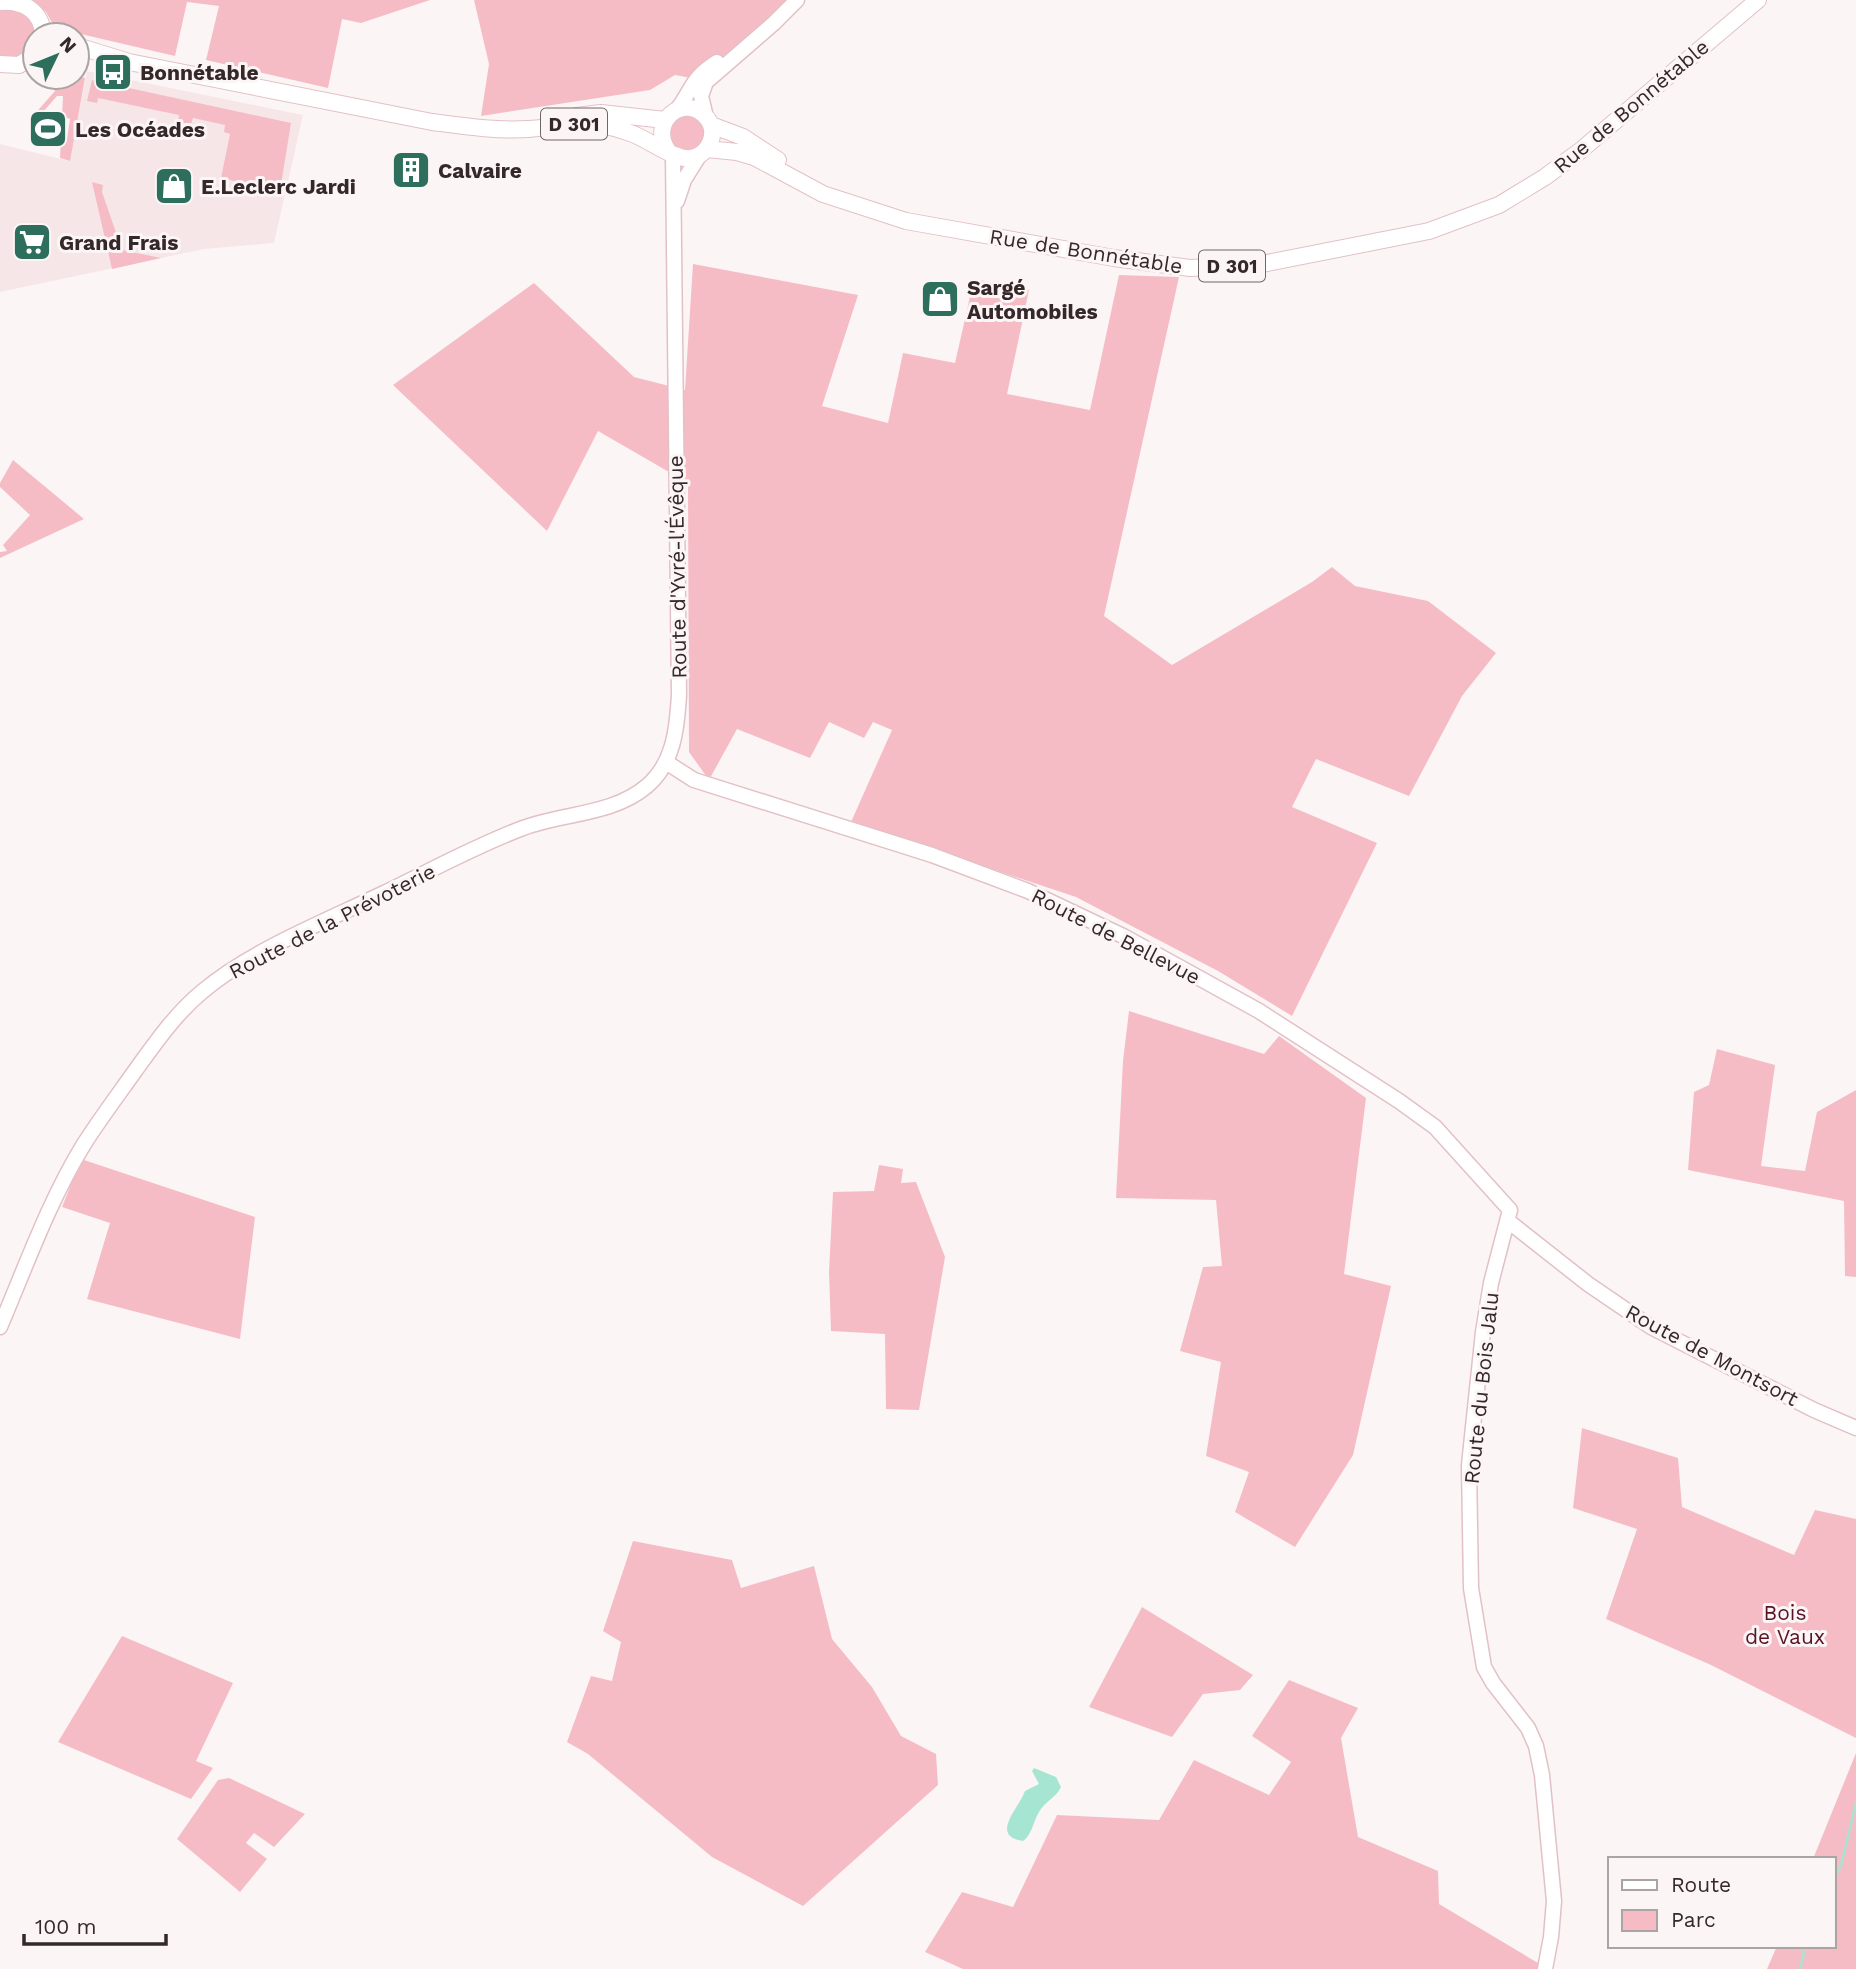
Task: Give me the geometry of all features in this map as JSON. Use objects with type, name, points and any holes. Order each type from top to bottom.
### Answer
[{"type":"main road","name":"Rue de Bonnétable","points":[[843,199],[906,221],[1114,258],[1190,268],[1257,265],[1429,231],[1499,205],[1545,177],[1758,0]]},
{"type":"main road","points":[[0,2],[14,1],[25,4],[41,21]]},
{"type":"main road","name":"D 301","points":[[91,51],[104,56]]},
{"type":"main road","name":"D 301","points":[[91,55],[432,122],[525,130],[568,125],[600,125],[632,133],[671,153]]},
{"type":"main road","points":[[0,64],[21,64]]},
{"type":"main road","points":[[695,109],[708,121],[712,133],[703,153],[686,159],[671,153],[661,132],[670,115],[695,109]]},
{"type":"main road","name":"D 301","points":[[475,127],[601,113],[670,115]]},
{"type":"main road","name":"D 301","points":[[708,121],[743,137],[843,199]]},
{"type":"main road","name":"D 301","points":[[703,153],[737,152],[754,157],[823,194],[843,199]]},
{"type":"street","points":[[708,121],[701,96],[706,82],[797,0]]},
{"type":"street","points":[[670,115],[701,72],[748,44]]},
{"type":"street","name":"Route d'Yvré-l'Évêque","points":[[666,762],[675,736],[679,695],[675,206],[671,153]]},
{"type":"street","points":[[675,206],[684,180],[703,153]]},
{"type":"street","name":"Route de Bellevue","points":[[666,762],[694,780],[932,855],[1028,891],[1123,936],[1259,1011],[1399,1101],[1434,1127],[1509,1215]]},
{"type":"street","name":"Route de la Prévoterie","points":[[0,1326],[49,1213],[83,1145],[159,1038],[203,990],[256,956],[483,845],[526,827],[608,807],[634,796],[653,780],[666,762]]},
{"type":"street","name":"Route de Montsort","points":[[1509,1215],[1588,1284],[1651,1327],[1856,1428]]},
{"type":"street","name":"Route du Bois Jalu","points":[[1509,1215],[1489,1295],[1469,1465],[1471,1588],[1484,1667],[1528,1728],[1534,1740],[1542,1775],[1554,1902],[1552,1937],[1545,1969]]},
{"type":"shaded area","points":[[91,72],[303,115],[274,243],[204,249],[0,292],[0,144],[69,161],[83,91],[91,91]]},
{"type":"shaded area","points":[[1034,1768],[1056,1777],[1061,1787],[1041,1808],[1023,1841],[1013,1838],[1007,1827],[1025,1791],[1039,1784],[1032,1771]]},
{"type":"green space","points":[[31,0],[430,0],[361,23],[342,19],[328,88],[206,60],[219,6],[187,2],[175,56],[91,36],[91,21],[51,21],[46,12]]},
{"type":"green space","points":[[474,0],[800,0],[713,82],[675,75],[650,90],[481,116],[489,64]]},
{"type":"green space","points":[[8,7],[32,17],[33,21],[21,21],[21,57],[0,59],[0,9]]},
{"type":"green space","points":[[92,80],[291,123],[280,191],[221,178],[230,134],[224,132],[225,125],[193,118],[191,124],[178,122],[179,115],[98,98],[97,103],[87,101]]},
{"type":"green space","points":[[55,91],[83,91],[70,161],[60,158],[61,138],[67,139],[70,119],[62,116],[63,96],[57,96],[36,120],[32,117]]},
{"type":"green space","points":[[679,114],[698,116],[708,135],[696,153],[676,152],[666,128]]},
{"type":"green space","points":[[92,182],[103,185],[102,192],[122,250],[161,258],[112,269]]},
{"type":"green space","points":[[693,264],[858,295],[822,406],[888,423],[903,353],[955,363],[974,279],[1029,290],[1007,394],[1090,410],[1119,275],[1179,277],[1104,616],[1172,665],[1312,582],[1332,567],[1355,586],[1428,601],[1496,653],[1462,696],[1409,796],[1316,759],[1292,807],[1377,843],[1292,1016],[1218,971],[1076,897],[851,822],[892,730],[873,722],[864,738],[829,722],[810,758],[737,729],[709,780],[689,752],[688,483],[598,431],[547,531],[393,385],[534,283],[634,377],[685,390]]},
{"type":"green space","points":[[13,460],[84,519],[0,558],[0,552],[7,551],[3,545],[30,515],[0,487]]},
{"type":"green space","points":[[1129,1011],[1264,1054],[1279,1036],[1366,1098],[1344,1274],[1391,1286],[1353,1455],[1295,1547],[1235,1512],[1249,1472],[1206,1456],[1221,1362],[1180,1351],[1203,1267],[1222,1266],[1216,1200],[1116,1198],[1123,1061]]},
{"type":"green space","points":[[1717,1049],[1775,1065],[1761,1166],[1805,1171],[1817,1112],[1856,1090],[1856,1277],[1845,1276],[1844,1201],[1688,1170],[1694,1092],[1709,1085]]},
{"type":"green space","points":[[81,1159],[255,1217],[240,1339],[87,1299],[110,1223],[62,1207]]},
{"type":"green space","points":[[879,1165],[903,1169],[901,1183],[916,1182],[945,1257],[919,1410],[886,1409],[885,1334],[831,1331],[829,1272],[833,1192],[874,1191]]},
{"type":"green space","name":"Bois de Vaux","points":[[1582,1428],[1678,1458],[1682,1507],[1794,1555],[1815,1510],[1856,1519],[1856,1738],[1711,1665],[1606,1619],[1637,1529],[1573,1508]]},
{"type":"green space","points":[[633,1541],[732,1560],[741,1588],[814,1566],[832,1639],[872,1687],[901,1736],[936,1754],[938,1785],[803,1906],[712,1857],[588,1754],[567,1742],[591,1676],[612,1681],[621,1642],[603,1631]]},
{"type":"green space","points":[[1142,1607],[1253,1675],[1240,1690],[1203,1694],[1172,1737],[1089,1707]]},
{"type":"green space","points":[[122,1636],[233,1683],[196,1761],[213,1768],[191,1799],[58,1742]]},
{"type":"green space","points":[[1289,1680],[1358,1708],[1341,1738],[1358,1837],[1438,1871],[1439,1904],[1538,1963],[1538,1969],[963,1969],[925,1952],[962,1892],[1013,1907],[1057,1815],[1159,1820],[1194,1760],[1269,1795],[1291,1762],[1252,1736]]},
{"type":"green space","points":[[1856,1753],[1856,1969],[1767,1969],[1776,1948],[1835,1948],[1835,1857],[1814,1857]]},
{"type":"green space","points":[[229,1778],[305,1814],[274,1847],[254,1833],[246,1843],[267,1859],[240,1892],[177,1839],[218,1780]]},
{"type":"waterway","points":[[1835,1878],[1841,1865],[1856,1803]]},
{"type":"waterway","points":[[1800,1969],[1804,1953],[1802,1948]]},
{"type":"place","name":"Bonnétable","points":[[113,72]]},
{"type":"place","name":"Les Océades","points":[[48,129]]},
{"type":"place","name":"Calvaire","points":[[411,170]]},
{"type":"place","name":"E.Leclerc Jardi","points":[[174,186]]},
{"type":"place","name":"Grand Frais","points":[[32,242]]},
{"type":"place","name":"Sargé Automobiles","points":[[940,299]]}]
